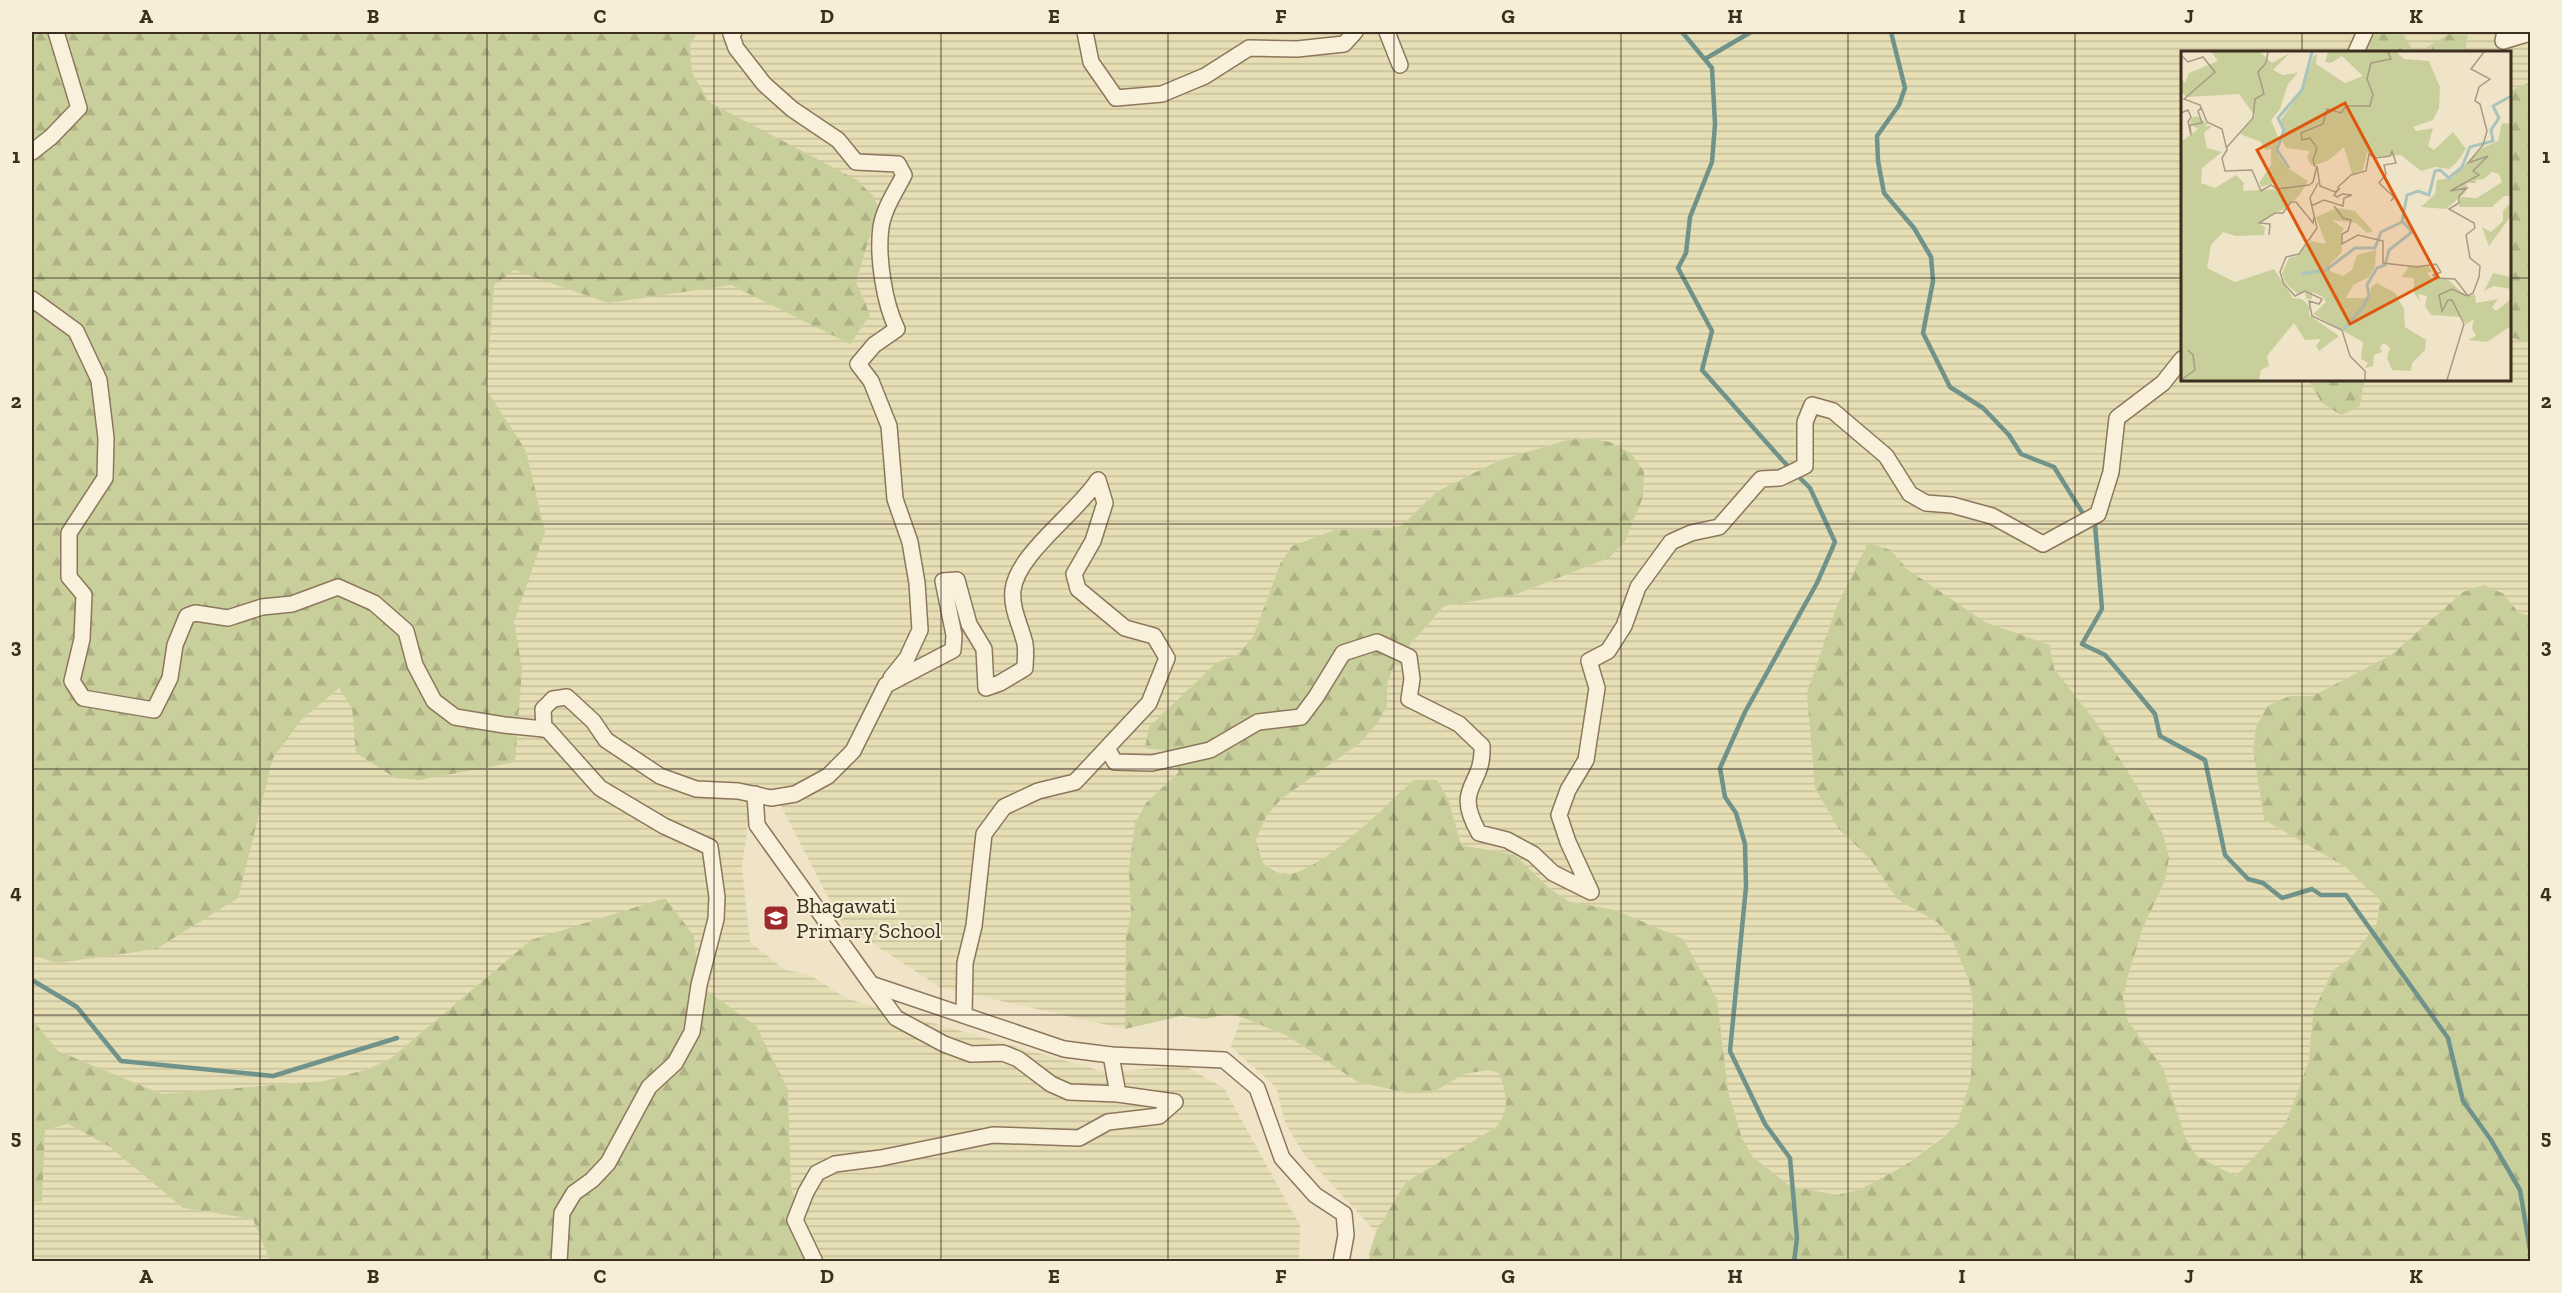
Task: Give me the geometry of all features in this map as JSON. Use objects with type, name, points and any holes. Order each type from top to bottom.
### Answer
[{"type":"street","points":[[32,152],[51,137],[79,108],[56,32]]},
{"type":"street","points":[[543,729],[543,709],[553,699],[567,697],[586,714],[606,740],[660,776],[696,789],[729,790],[771,798],[795,794],[828,776],[853,751],[886,685],[907,658],[920,630],[917,583],[910,542],[895,499],[889,426],[871,381],[858,364],[874,345],[897,329],[891,318],[880,261],[881,225],[888,205],[904,175],[898,165],[856,162],[838,140],[792,109],[764,84],[736,48],[731,34],[734,32]]},
{"type":"street","points":[[1085,32],[1091,62],[1116,98],[1162,94],[1204,76],[1249,48],[1298,49],[1344,44],[1355,32]]},
{"type":"street","points":[[1387,32],[1400,65]]},
{"type":"street","points":[[2356,51],[2365,32]]},
{"type":"street","points":[[2505,32],[2503,41],[2530,33]]},
{"type":"street","points":[[32,299],[76,331],[99,380],[102,403],[106,438],[105,478],[69,533],[69,577],[84,595],[82,639],[72,681],[83,698],[154,710],[170,678],[176,645],[187,616],[195,613],[228,618],[262,607],[292,604],[338,587],[374,603],[406,631],[416,666],[434,701],[455,717],[548,730],[600,788],[664,826],[710,847],[717,897],[716,919],[699,985],[693,1032],[675,1062],[649,1087],[608,1163],[592,1180],[574,1193],[562,1213],[559,1262]]},
{"type":"street","points":[[1108,750],[1115,762],[1152,764],[1210,750],[1258,722],[1301,717],[1343,653],[1377,642],[1409,657],[1412,679],[1409,699],[1459,724],[1482,746],[1483,762],[1467,795],[1469,815],[1479,833],[1507,840],[1533,854],[1553,873],[1591,892],[1568,842],[1559,815],[1568,790],[1586,760],[1597,688],[1589,661],[1608,651],[1624,626],[1638,587],[1671,542],[1691,533],[1719,527],[1761,479],[1780,478],[1805,466],[1805,422],[1812,405],[1833,411],[1886,456],[1910,494],[1926,503],[1952,505],[1992,516],[2043,544],[2098,514],[2111,472],[2117,418],[2163,382],[2181,359]]},
{"type":"street","points":[[886,685],[953,650],[954,635],[943,581],[957,580],[969,624],[984,649],[986,688],[1000,683],[1025,668],[1025,641],[1015,613],[1013,590],[1031,554],[1082,501],[1098,480],[1105,503],[1093,541],[1074,574],[1078,589],[1125,628],[1154,636],[1167,658],[1149,704],[1108,750],[1075,782],[1038,791],[1004,807],[984,834],[974,926],[965,963],[964,1015]]},
{"type":"street","points":[[756,794],[758,825],[896,1018],[944,1044],[971,1054],[1003,1053],[1018,1059],[1051,1084],[1069,1092],[1118,1094],[1175,1102],[1159,1116],[1108,1122],[1079,1138],[993,1135],[881,1158],[835,1164],[817,1173],[806,1192],[795,1220],[815,1262]]},
{"type":"street","points":[[871,984],[1064,1049],[1112,1055],[1224,1060],[1257,1088],[1282,1158],[1314,1195],[1344,1214],[1346,1234],[1341,1262]]},
{"type":"street","points":[[1112,1055],[1118,1094]]},
{"type":"shaded area","points":[[32,32],[2530,32],[2530,616],[2518,612],[2504,594],[2463,592],[2391,655],[2313,696],[2290,696],[2267,706],[2256,726],[2253,749],[2264,820],[2344,866],[2380,900],[2377,923],[2351,958],[2333,970],[2313,1012],[2309,1060],[2286,1123],[2236,1176],[2197,1156],[2185,1137],[2163,1068],[2128,1021],[2123,998],[2144,925],[2165,881],[2163,834],[2096,722],[2054,669],[2050,645],[1985,622],[1907,569],[1891,550],[1838,828],[1871,860],[1897,899],[1937,922],[1952,939],[1970,984],[1973,1007],[1971,1078],[1958,1123],[1904,1166],[1861,1189],[1837,1195],[1790,1186],[1753,1157],[1742,1138],[1728,1091],[1717,999],[1615,910],[1570,902],[1549,888],[1515,855],[1461,845],[1449,801],[1324,859],[1305,871],[1283,874],[1263,863],[1256,840],[1266,817],[1281,799],[1360,743],[1387,707],[1387,683],[1396,661],[1444,606],[1517,594],[1609,558],[1610,442],[1588,438],[1567,440],[1500,460],[1436,492],[1401,526],[1379,530],[1335,530],[1280,564],[1253,637],[1237,655],[1216,663],[1168,750],[1179,772],[1146,803],[1129,869],[1131,915],[1126,937],[1125,1029],[940,987],[842,924],[771,787],[749,818],[742,867],[750,942],[785,970],[808,974],[848,999],[1105,1072],[1185,1066],[1224,1088],[1300,1226],[1299,1261],[809,1261],[791,1185],[788,1090],[531,940],[390,1059],[368,1069],[324,1081],[162,1094],[58,1051],[32,1019]]},
{"type":"shaded area","points":[[1241,1017],[1286,1035],[1358,1082],[1408,1093],[1432,1093],[1464,1074],[1488,1070],[1499,1073],[1507,1094],[1504,1118],[1496,1127],[1406,1182],[1376,1232],[1303,1153],[1285,1122],[1276,1087],[1231,1047]]},
{"type":"shaded area","points":[[68,1124],[110,1147],[183,1208],[253,1219],[270,1261],[32,1261],[32,1202],[42,1201],[45,1130]]},
{"type":"green space","points":[[32,32],[703,32],[697,33],[690,45],[692,72],[709,102],[857,180],[874,197],[878,208],[856,282],[870,315],[850,344],[731,285],[608,303],[514,270],[494,285],[486,389],[526,451],[545,532],[514,622],[522,669],[515,762],[419,780],[395,778],[356,753],[352,708],[339,688],[301,720],[273,758],[238,898],[156,949],[57,963],[32,955]]},
{"type":"green space","points":[[2375,32],[2402,32],[2413,51],[2367,51]]},
{"type":"green space","points":[[2452,32],[2468,33],[2465,51],[2421,51]]},
{"type":"green space","points":[[2530,82],[2530,343],[2511,337],[2511,91]]},
{"type":"green space","points":[[2309,381],[2364,381],[2360,406],[2341,415],[2322,403]]},
{"type":"green space","points":[[1588,438],[1610,442],[1631,453],[1644,472],[1643,497],[1625,541],[1609,558],[1517,594],[1444,606],[1396,661],[1387,683],[1387,707],[1375,726],[1360,743],[1281,799],[1266,817],[1256,840],[1263,863],[1284,874],[1298,872],[1315,864],[1352,837],[1414,780],[1437,780],[1449,801],[1461,845],[1515,855],[1549,888],[1570,902],[1615,910],[1683,939],[1717,999],[1728,1091],[1742,1138],[1753,1157],[1790,1186],[1837,1195],[1861,1189],[1904,1166],[1941,1139],[1958,1123],[1971,1077],[1973,1007],[1970,984],[1952,939],[1937,922],[1897,899],[1871,860],[1838,828],[1815,788],[1807,693],[1837,606],[1868,543],[1891,550],[1907,569],[1985,622],[2050,645],[2054,669],[2096,722],[2137,786],[2163,834],[2169,857],[2165,881],[2144,925],[2129,972],[2123,998],[2128,1021],[2163,1068],[2185,1137],[2197,1156],[2236,1176],[2286,1123],[2309,1060],[2313,1012],[2333,970],[2351,958],[2377,923],[2380,900],[2344,866],[2264,820],[2253,749],[2256,727],[2267,706],[2290,696],[2313,696],[2391,655],[2463,592],[2484,585],[2504,594],[2518,612],[2530,616],[2530,1261],[1370,1261],[1369,1254],[1376,1232],[1406,1182],[1496,1127],[1501,1121],[1506,1101],[1499,1073],[1488,1070],[1464,1074],[1432,1093],[1408,1093],[1358,1082],[1286,1035],[1228,1014],[1205,1019],[1181,1016],[1125,1029],[1126,937],[1131,915],[1129,869],[1135,823],[1146,803],[1179,772],[1168,751],[1145,748],[1149,727],[1216,663],[1237,655],[1253,637],[1280,564],[1292,546],[1335,530],[1379,530],[1401,526],[1436,492],[1500,460],[1567,440]]},
{"type":"green space","points":[[665,898],[694,936],[699,985],[756,1026],[788,1090],[791,1185],[809,1261],[270,1261],[253,1219],[183,1208],[110,1147],[68,1124],[45,1130],[42,1201],[32,1202],[32,1019],[58,1051],[162,1094],[324,1081],[368,1069],[390,1059],[531,940]]},
{"type":"waterway","points":[[1682,32],[1712,68],[1715,124],[1712,162],[1690,217],[1686,253],[1678,268],[1712,331],[1702,370],[1810,488],[1835,542],[1817,583],[1745,712],[1720,768],[1725,797],[1736,813],[1745,844],[1746,887],[1730,1051],[1765,1124],[1790,1158],[1797,1238],[1794,1262]]},
{"type":"waterway","points":[[1705,59],[1751,32]]},
{"type":"waterway","points":[[1891,32],[1905,88],[1899,105],[1877,136],[1878,161],[1884,193],[1914,228],[1931,257],[1933,281],[1923,333],[1950,387],[1983,408],[2009,435],[2021,454],[2054,467],[2087,520],[2095,525],[2102,609],[2082,644],[2105,655],[2130,684],[2155,714],[2160,736],[2205,760],[2225,855],[2248,879],[2263,883],[2282,898],[2312,889],[2321,895],[2346,895],[2448,1038],[2463,1101],[2491,1140],[2520,1190],[2530,1250]]},
{"type":"waterway","points":[[32,980],[77,1007],[121,1061],[273,1076],[397,1038]]},
{"type":"place","name":"Bhagawati Primary School","points":[[776,918]]}]
